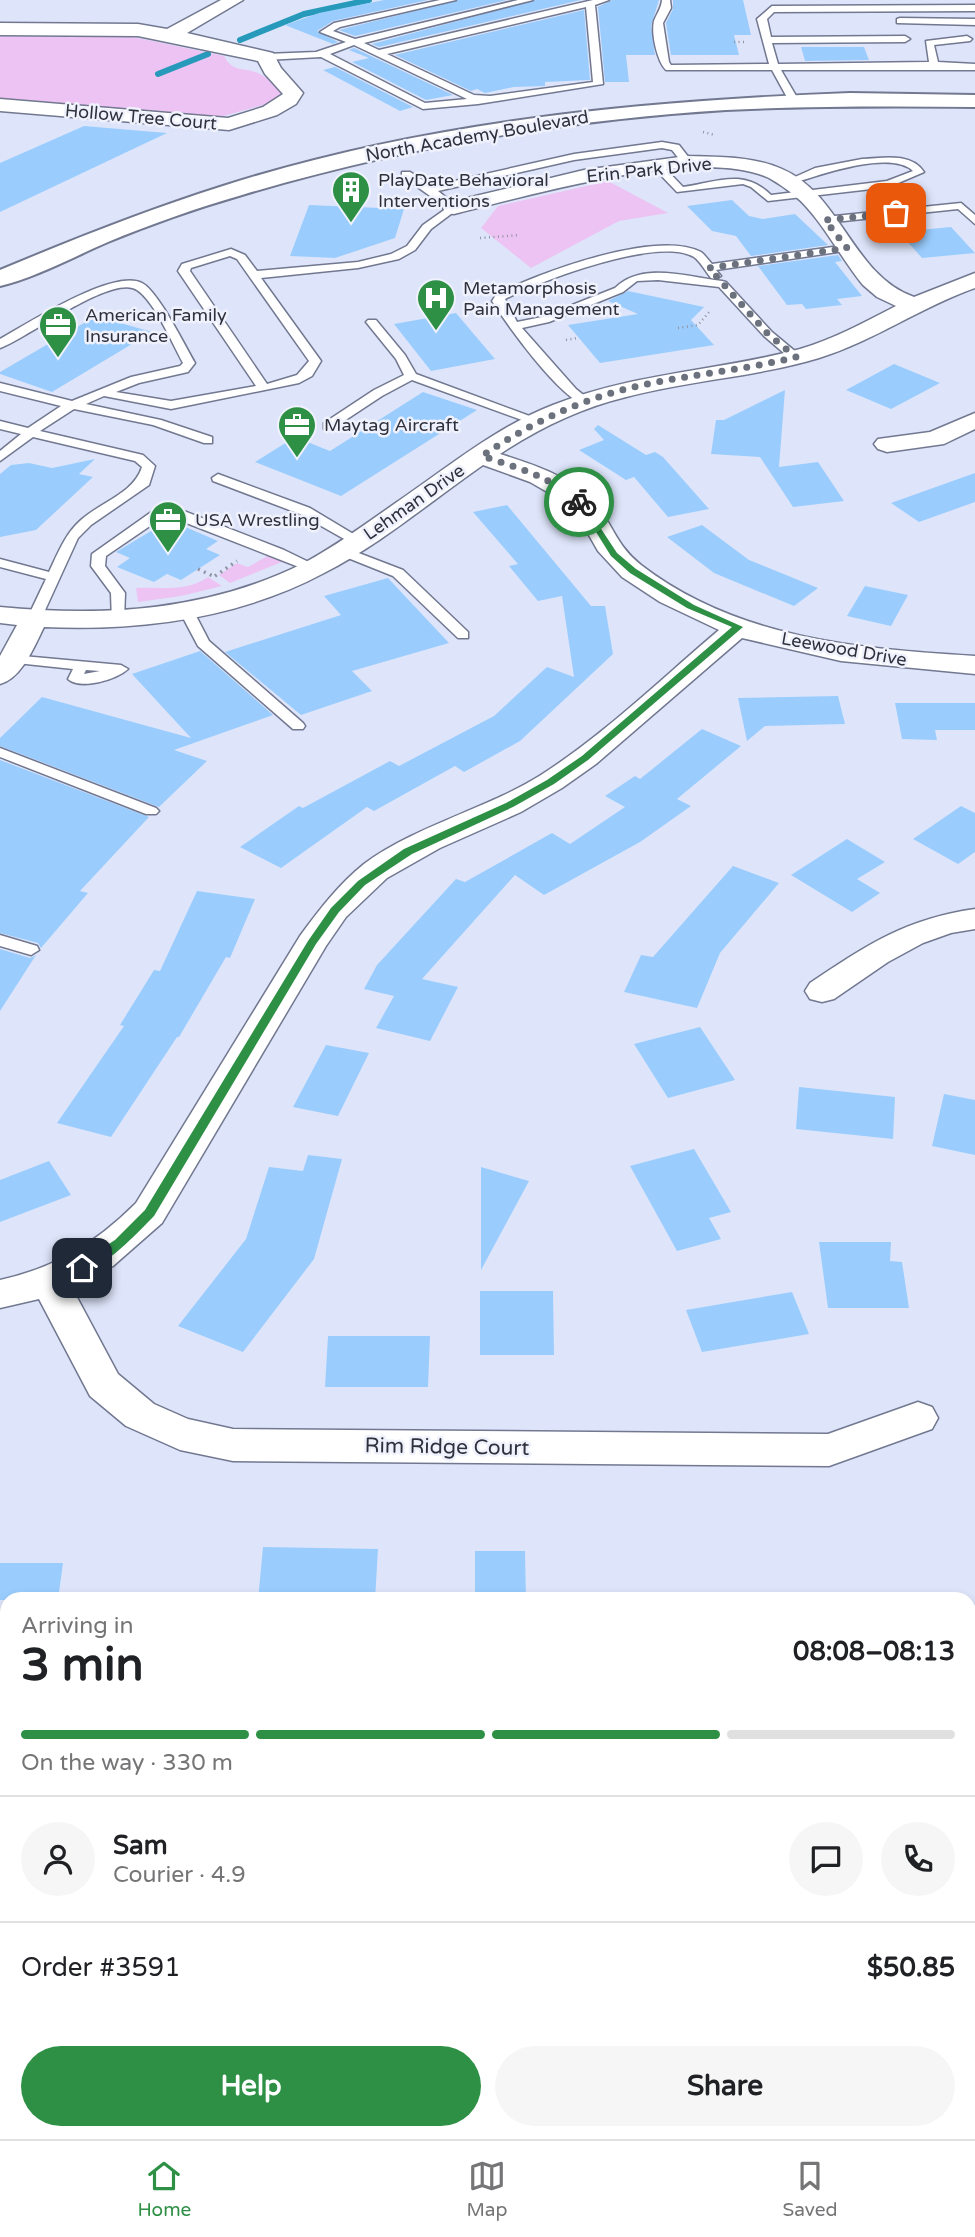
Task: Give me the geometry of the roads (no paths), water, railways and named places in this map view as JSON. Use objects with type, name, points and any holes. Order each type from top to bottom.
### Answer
[{"type":"highway","name":"North Academy Boulevard","points":[[0,279],[103,234],[208,197],[344,159],[442,139],[584,117],[700,106],[794,101],[975,101]]},
{"type":"street","points":[[170,35],[234,0]]},
{"type":"street","points":[[0,29],[130,30],[170,35],[266,57]]},
{"type":"street","name":"Hollow Tree Court","points":[[0,105],[229,124],[270,111],[292,98],[292,91],[272,70],[266,57]]},
{"type":"street","name":"Erin Park Drive","points":[[454,208],[574,179],[688,163],[752,166],[776,173],[798,187]]},
{"type":"street","points":[[798,187],[881,290],[915,305]]},
{"type":"street","name":"Lehman Drive","points":[[0,615],[34,619],[117,620],[187,612],[257,593],[314,568],[351,546],[537,421],[585,401],[643,385],[796,357],[848,338],[915,305],[975,280]]},
{"type":"street","points":[[887,444],[935,439],[975,420]]},
{"type":"street","name":"Leewood Drive","points":[[482,456],[538,475],[559,486],[590,515],[614,555],[633,571],[691,607],[739,627],[820,649],[897,660],[975,665]]},
{"type":"street","points":[[6,667],[34,619]]},
{"type":"street","points":[[0,1294],[49,1281],[100,1257],[119,1244],[149,1213],[312,943],[335,910],[362,883],[408,852],[510,805],[551,782],[585,758],[739,627]]},
{"type":"street","points":[[822,991],[914,932],[949,921],[975,919]]},
{"type":"street","name":"Rim Ridge Court","points":[[49,1281],[104,1385],[140,1415],[180,1434],[233,1445],[829,1450],[918,1418]]},
{"type":"lane","points":[[452,0],[337,25],[325,32],[355,42],[472,98],[490,99]]},
{"type":"lane","points":[[266,57],[323,54],[355,42],[529,0]]},
{"type":"lane","points":[[379,53],[604,0]]},
{"type":"lane","points":[[666,0],[658,23],[667,66],[679,69],[934,65],[971,56]]},
{"type":"lane","points":[[323,54],[423,106],[598,84],[590,4]]},
{"type":"lane","points":[[794,101],[774,66],[762,17],[774,8],[950,4],[975,8]]},
{"type":"lane","points":[[895,7],[913,65]]},
{"type":"lane","points":[[964,21],[971,56]]},
{"type":"lane","points":[[900,22],[975,22]]},
{"type":"lane","points":[[767,40],[905,39]]},
{"type":"lane","points":[[788,40],[804,43],[876,43],[896,53],[892,60],[876,65]]},
{"type":"lane","points":[[934,65],[929,43],[971,56]]},
{"type":"lane","points":[[430,190],[567,158],[659,145],[675,147],[688,163]]},
{"type":"lane","points":[[657,166],[681,190],[744,181],[755,185],[768,198],[798,187],[889,184],[919,172],[912,164],[903,162],[850,163],[822,167],[798,187]]},
{"type":"lane","points":[[253,275],[362,264],[395,257],[407,251],[427,227],[454,208],[406,174]]},
{"type":"lane","points":[[825,220],[961,206],[975,221]]},
{"type":"lane","points":[[709,268],[847,248]]},
{"type":"lane","points":[[585,401],[572,392],[514,326],[498,300],[499,297],[586,264],[616,256],[678,251],[698,255],[768,334],[796,357]]},
{"type":"lane","points":[[105,393],[171,405],[264,388],[301,378],[313,369],[315,361],[241,257],[234,253],[192,263],[184,269],[264,388]]},
{"type":"lane","points":[[514,326],[552,317],[619,290],[635,279],[663,277],[722,284]]},
{"type":"lane","points":[[0,344],[96,293],[120,284],[138,285],[147,295],[189,365],[181,370],[135,380],[72,405],[47,419],[0,457]]},
{"type":"lane","points":[[372,322],[401,358],[411,376],[537,421]]},
{"type":"lane","points":[[328,426],[378,393],[411,376]]},
{"type":"lane","points":[[0,387],[42,400],[159,422],[208,440]]},
{"type":"lane","points":[[0,425],[139,458],[149,466],[144,482],[78,530],[68,545],[34,619]]},
{"type":"lane","points":[[218,478],[305,511],[351,546],[398,573],[463,635]]},
{"type":"lane","points":[[117,620],[118,593],[98,566],[99,554],[162,511],[171,510],[260,547],[276,550],[314,568]]},
{"type":"lane","points":[[0,563],[54,578]]},
{"type":"lane","points":[[187,612],[203,643],[298,726]]},
{"type":"lane","points":[[6,667],[81,666]]},
{"type":"lane","points":[[0,752],[151,811]]},
{"type":"lane","points":[[0,940],[31,950]]},
{"type":"waterway","points":[[240,40],[304,14],[369,0]]},
{"type":"waterway","points":[[158,74],[208,54]]},
{"type":"place","name":"PlayDate Behavioral Interventions","points":[[351,224]]},
{"type":"place","name":"Metamorphosis Pain Management","points":[[436,332]]},
{"type":"place","name":"American Family Insurance","points":[[58,359]]},
{"type":"place","name":"Maytag Aircraft","points":[[297,459]]},
{"type":"place","name":"USA Wrestling","points":[[168,554]]}]
